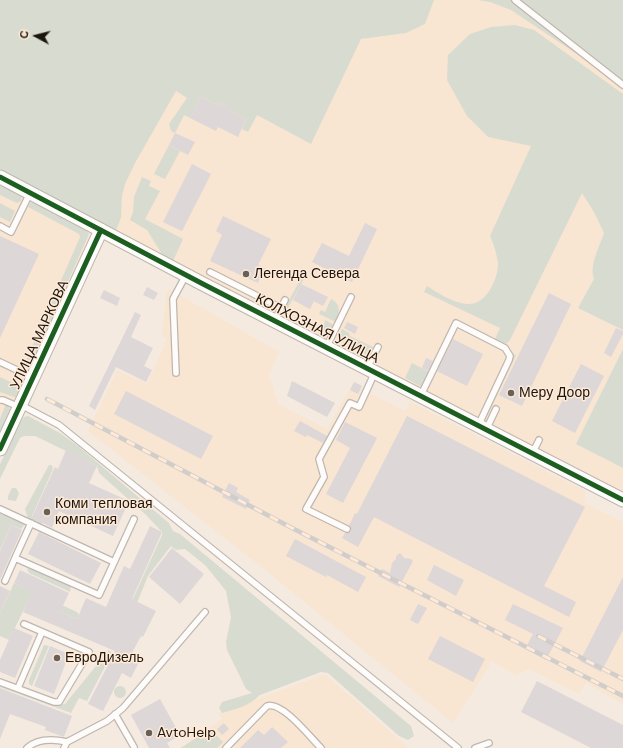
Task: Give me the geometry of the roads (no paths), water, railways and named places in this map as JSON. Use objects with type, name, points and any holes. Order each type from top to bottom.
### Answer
[{"type":"street","name":"КОЛХОЗНАЯ УЛИЦА","points":[[0,177],[186,275],[327,346],[420,396],[623,500]]},
{"type":"street","name":"УЛИЦА МАРКОВА","points":[[0,448],[101,230]]},
{"type":"lane","points":[[515,0],[623,85]]},
{"type":"lane","points":[[0,226],[11,232],[30,193]]},
{"type":"lane","points":[[210,272],[281,308]]},
{"type":"lane","points":[[176,373],[173,298],[186,275]]},
{"type":"lane","points":[[327,346],[352,298]]},
{"type":"lane","points":[[275,320],[285,300]]},
{"type":"lane","points":[[420,396],[456,324],[505,348],[510,356],[509,360],[482,428]]},
{"type":"lane","points":[[347,529],[306,509],[324,477],[319,459],[350,403],[360,407],[378,347]]},
{"type":"lane","points":[[0,362],[33,377]]},
{"type":"lane","points":[[0,400],[20,406],[59,425],[458,748]]},
{"type":"lane","points":[[482,428],[496,409]]},
{"type":"lane","points":[[532,454],[539,440]]},
{"type":"lane","points":[[0,509],[114,562]]},
{"type":"lane","points":[[15,558],[99,595],[134,519]]},
{"type":"lane","points":[[5,581],[31,524]]},
{"type":"lane","points":[[64,748],[67,742],[107,721],[115,714],[144,685],[205,612]]},
{"type":"lane","points":[[0,682],[54,702],[59,702],[89,652],[24,624]]},
{"type":"lane","points":[[18,688],[42,632]]},
{"type":"lane","points":[[226,748],[267,706],[271,704],[282,709],[321,748]]},
{"type":"lane","points":[[115,714],[134,747]]},
{"type":"lane","points":[[27,748],[32,743],[44,740],[67,742]]},
{"type":"lane","points":[[475,748],[489,743]]},
{"type":"railway","points":[[47,399],[292,528],[623,696]]},
{"type":"railway","points":[[538,636],[623,679]]},
{"type":"place","name":"Легенда Севера","points":[[246,274]]},
{"type":"place","name":"Меру Доор","points":[[511,393]]},
{"type":"place","name":"Коми тепловая компания","points":[[47,512]]},
{"type":"place","name":"ЕвроДизель","points":[[57,658]]},
{"type":"place","name":"AvtoHelp","points":[[149,733]]}]
